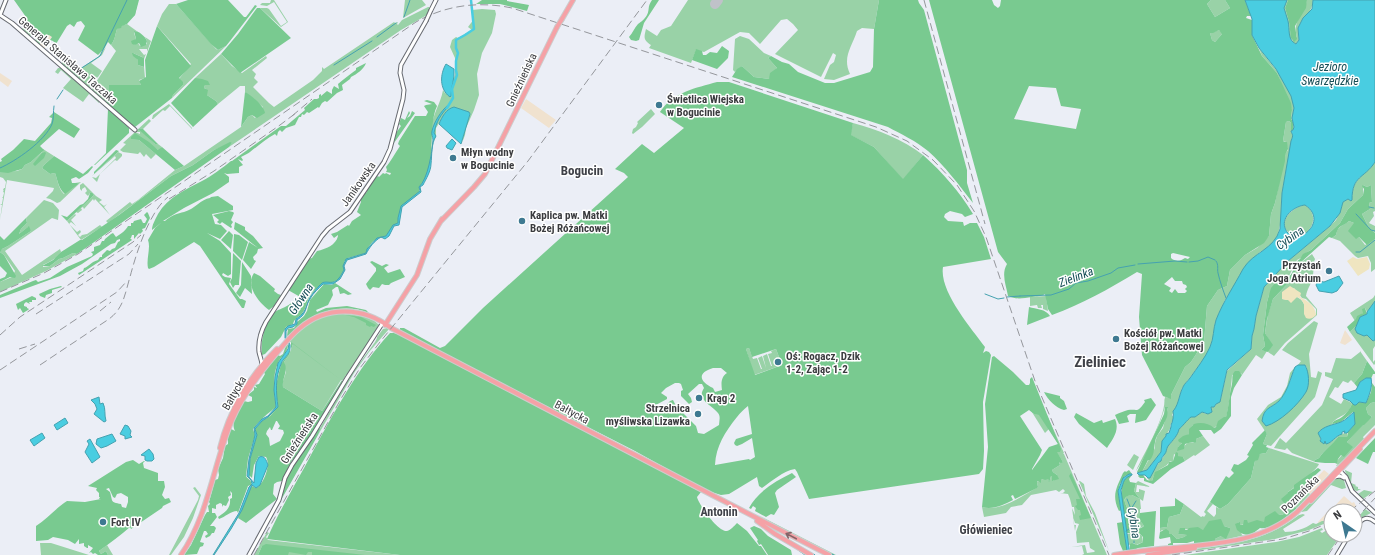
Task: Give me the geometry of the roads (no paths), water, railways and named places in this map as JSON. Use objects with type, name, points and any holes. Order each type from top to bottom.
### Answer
[{"type":"main road","name":"Gnieźnieńska","points":[[384,323],[418,271],[430,239],[441,221],[474,187],[487,170],[557,27],[573,0]]},
{"type":"main road","name":"Bałtycka","points":[[181,555],[194,534],[202,516],[219,456],[231,423],[238,407],[262,368],[287,340],[307,322],[337,311],[351,311],[363,313],[378,319],[829,555]]},
{"type":"main road","name":"Bałtycka","points":[[328,314],[356,314],[384,323]]},
{"type":"main road","name":"Bałtycka","points":[[262,368],[262,360],[270,359]]},
{"type":"main road","name":"Poznańska","points":[[1197,547],[1249,540],[1274,530],[1295,516],[1375,433]]},
{"type":"main road","name":"Poznańska","points":[[1197,547],[1245,538],[1277,526],[1297,512],[1340,470]]},
{"type":"main road","name":"Bałtycka","points":[[745,512],[775,534],[811,555]]},
{"type":"main road","points":[[797,547],[808,555]]},
{"type":"main road","points":[[1114,555],[1197,547]]},
{"type":"main road","points":[[1148,555],[1197,547]]},
{"type":"street","points":[[0,15],[6,0]]},
{"type":"street","name":"Janikowska","points":[[262,360],[260,340],[266,322],[324,233],[350,212],[387,156],[404,99],[404,90],[400,71],[401,64],[426,21],[436,0]]},
{"type":"street","name":"Generała Stanisława Taczaka","points":[[0,15],[123,120]]},
{"type":"street","name":"Gnieźnieńska","points":[[249,555],[279,500],[285,478],[292,464],[384,323]]},
{"type":"street","points":[[1340,470],[1353,492],[1375,513]]},
{"type":"street","points":[[1340,470],[1345,478]]},
{"type":"street","points":[[1333,478],[1338,476],[1345,478]]},
{"type":"street","points":[[1363,519],[1371,519],[1375,522]]},
{"type":"street","points":[[1337,555],[1344,543]]},
{"type":"water","name":"Jezioro Swarzędzkie","points":[[1245,0],[1287,0],[1284,8],[1291,40],[1296,44],[1299,40],[1298,28],[1303,18],[1312,9],[1313,0],[1375,0],[1375,162],[1356,181],[1352,200],[1351,201],[1348,199],[1343,202],[1340,213],[1330,226],[1288,261],[1264,287],[1256,316],[1251,349],[1227,370],[1220,402],[1214,407],[1211,407],[1212,412],[1208,414],[1202,412],[1195,417],[1191,417],[1179,429],[1168,446],[1161,461],[1158,463],[1150,478],[1148,478],[1145,475],[1139,475],[1137,473],[1147,470],[1161,452],[1162,441],[1166,434],[1169,433],[1171,427],[1173,411],[1177,405],[1184,385],[1210,347],[1216,320],[1225,300],[1247,263],[1273,242],[1280,229],[1282,193],[1292,137],[1291,131],[1294,127],[1292,118],[1294,108],[1291,96],[1276,69],[1259,48],[1252,35],[1252,19]],"holes":[[[1305,205],[1312,212],[1314,219],[1308,232],[1295,236],[1289,234],[1284,224],[1285,219],[1290,212],[1297,207]]]},
{"type":"water","points":[[446,64],[454,69],[450,97],[446,94],[442,86],[442,77]]},
{"type":"water","points":[[448,105],[449,106],[439,118],[436,125],[434,133],[436,136],[433,144],[432,133],[434,124]]},
{"type":"water","points":[[454,107],[469,112],[470,114],[461,144],[439,124],[447,111]]},
{"type":"water","points":[[452,139],[456,143],[452,150],[446,146]]},
{"type":"water","points":[[432,151],[431,167],[423,185],[420,187],[421,192],[402,207],[399,225],[394,226],[389,236],[385,239],[381,237],[386,236],[393,225],[398,223],[401,206],[420,191],[419,187],[425,178]]},
{"type":"water","points":[[381,237],[376,240],[366,254],[347,260],[344,266],[345,270],[340,279],[333,284],[323,284],[308,301],[311,296],[322,283],[335,282],[340,277],[344,270],[343,266],[346,259],[366,253],[367,249],[377,238]]},
{"type":"water","points":[[1339,276],[1343,283],[1337,291],[1332,293],[1319,291],[1316,285],[1318,281],[1324,282]]},
{"type":"water","points":[[1375,301],[1375,340],[1373,341],[1367,335],[1364,336],[1357,333],[1355,329],[1360,317],[1367,314]]},
{"type":"water","points":[[308,303],[303,315],[297,320],[297,324],[288,328],[286,331],[286,337],[290,345],[290,348],[289,353],[279,369],[276,390],[278,407],[255,429],[257,435],[250,459],[249,477],[254,483],[256,463],[259,457],[264,457],[268,465],[260,485],[256,488],[252,485],[242,510],[213,555],[239,513],[249,487],[252,484],[251,480],[247,476],[249,459],[255,435],[254,428],[276,407],[274,390],[275,377],[278,363],[288,349],[289,344],[285,338],[285,329],[288,326],[295,324],[296,319],[300,316]]},
{"type":"water","points":[[1298,365],[1305,365],[1307,371],[1308,382],[1306,392],[1288,412],[1277,421],[1266,426],[1262,421],[1264,413],[1282,397],[1287,389],[1295,367]]},
{"type":"water","points":[[1366,378],[1371,378],[1371,384],[1366,403],[1359,402],[1354,405],[1350,401],[1343,398],[1343,394],[1356,390],[1360,382]]},
{"type":"water","points":[[99,397],[100,404],[103,403],[104,407],[106,421],[104,422],[94,414],[97,409],[91,400]]},
{"type":"water","points":[[1354,412],[1355,424],[1347,433],[1344,433],[1345,431],[1342,432],[1342,434],[1326,444],[1325,441],[1324,444],[1320,441],[1321,439],[1318,433],[1320,431],[1325,427],[1343,421]]},
{"type":"water","points":[[65,418],[68,423],[57,430],[54,425]]},
{"type":"water","points":[[125,425],[128,426],[131,431],[130,435],[132,437],[125,439],[125,436],[120,434]]},
{"type":"water","points":[[42,433],[45,438],[34,446],[30,440]]},
{"type":"water","points":[[112,434],[116,441],[101,448],[96,444],[97,439]]},
{"type":"water","points":[[90,439],[100,457],[92,463],[85,452],[89,444],[87,441]]},
{"type":"water","points":[[149,449],[153,454],[154,459],[152,461],[145,460],[145,456],[141,455]]},
{"type":"water","points":[[1129,474],[1132,475],[1125,479],[1121,490],[1130,555],[1127,551],[1118,491],[1123,478]]},
{"type":"waterway","points":[[112,31],[127,0]]},
{"type":"waterway","points":[[404,17],[410,0]]},
{"type":"waterway","name":"Główna","points":[[447,108],[453,98],[452,89],[457,75],[456,61],[458,53],[456,48],[456,40],[474,29],[471,0]]},
{"type":"waterway","points":[[377,37],[396,23]]},
{"type":"waterway","points":[[74,75],[80,69],[100,56],[112,31]]},
{"type":"waterway","points":[[334,65],[372,41]]},
{"type":"waterway","points":[[57,99],[63,90]]},
{"type":"waterway","points":[[0,168],[14,161],[37,144],[52,124],[54,106]]},
{"type":"waterway","points":[[1369,207],[1374,208]]},
{"type":"waterway","points":[[1356,214],[1371,230],[1375,231]]},
{"type":"waterway","points":[[1356,252],[1360,252],[1375,240]]},
{"type":"waterway","name":"Zielinka","points":[[1189,262],[1198,261],[1208,257],[1215,260]]},
{"type":"waterway","name":"Zielinka","points":[[1138,264],[1175,261],[1187,262]]},
{"type":"waterway","name":"Zielinka","points":[[1216,261],[1226,298]]},
{"type":"waterway","name":"Zielinka","points":[[1020,296],[1051,295],[1069,289],[1076,283],[1088,281],[1111,273],[1118,268],[1135,265]]},
{"type":"waterway","name":"Zielinka","points":[[985,294],[998,299],[1004,298]]},
{"type":"waterway","name":"Zielinka","points":[[1007,297],[1020,296]]},
{"type":"waterway","points":[[1127,499],[1131,509],[1131,514],[1136,516]]},
{"type":"waterway","points":[[1131,509],[1136,501]]},
{"type":"waterway","name":"Cybina","points":[[1126,531],[1132,527]]},
{"type":"waterway","points":[[798,550],[805,555]]},
{"type":"waterway","points":[[827,552],[834,555]]},
{"type":"railway","points":[[254,555],[342,397],[360,368],[528,161],[647,0]]},
{"type":"railway","points":[[924,0],[985,224]]},
{"type":"railway","points":[[0,292],[44,273],[78,254],[416,22],[427,16],[451,8],[463,6],[487,5],[512,8],[876,127],[907,141],[933,160],[957,185],[974,211],[986,237],[1035,381],[1109,555]]},
{"type":"railway","points":[[292,116],[312,99]]},
{"type":"railway","points":[[169,199],[214,171],[296,113]]},
{"type":"railway","points":[[40,365],[109,319],[118,310],[123,300],[144,234],[155,213],[168,197]]},
{"type":"railway","points":[[0,335],[20,317],[133,242],[141,235]]},
{"type":"railway","points":[[36,314],[129,254],[138,244]]},
{"type":"railway","points":[[0,370],[117,292],[127,281]]},
{"type":"railway","points":[[100,311],[111,302]]},
{"type":"railway","points":[[19,349],[35,344]]},
{"type":"railway","points":[[1360,503],[1375,491]]},
{"type":"railway","points":[[1363,511],[1375,498]]},
{"type":"railway","points":[[1172,555],[1283,539],[1323,525]]},
{"type":"railway","points":[[1328,555],[1336,543]]},
{"type":"place","name":"Świetlica Wiejska w Bogucinie","points":[[659,105]]},
{"type":"place","name":"Młyn wodny w Bogucinie","points":[[453,158]]},
{"type":"place","name":"Kaplica pw. Matki Bożej Różańcowej","points":[[522,221]]},
{"type":"place","name":"Przystań Joga Atrium","points":[[1329,271]]},
{"type":"place","name":"Kościół pw. Matki Bożej Różańcowej","points":[[1116,339]]},
{"type":"place","name":"Oś: Rogacz, Dzik 1-2, Zając 1-2","points":[[778,362]]},
{"type":"place","name":"Krąg 2","points":[[699,398]]},
{"type":"place","name":"Strzelnica myśliwska Lizawka","points":[[698,414]]},
{"type":"place","name":"Fort IV","points":[[103,522]]},
{"type":"district","name":"Bogucin","points":[[582,170]]},
{"type":"district","name":"Zieliniec","points":[[1100,362]]},
{"type":"district","name":"Antonin","points":[[719,512]]},
{"type":"district","name":"Główieniec","points":[[986,530]]}]
